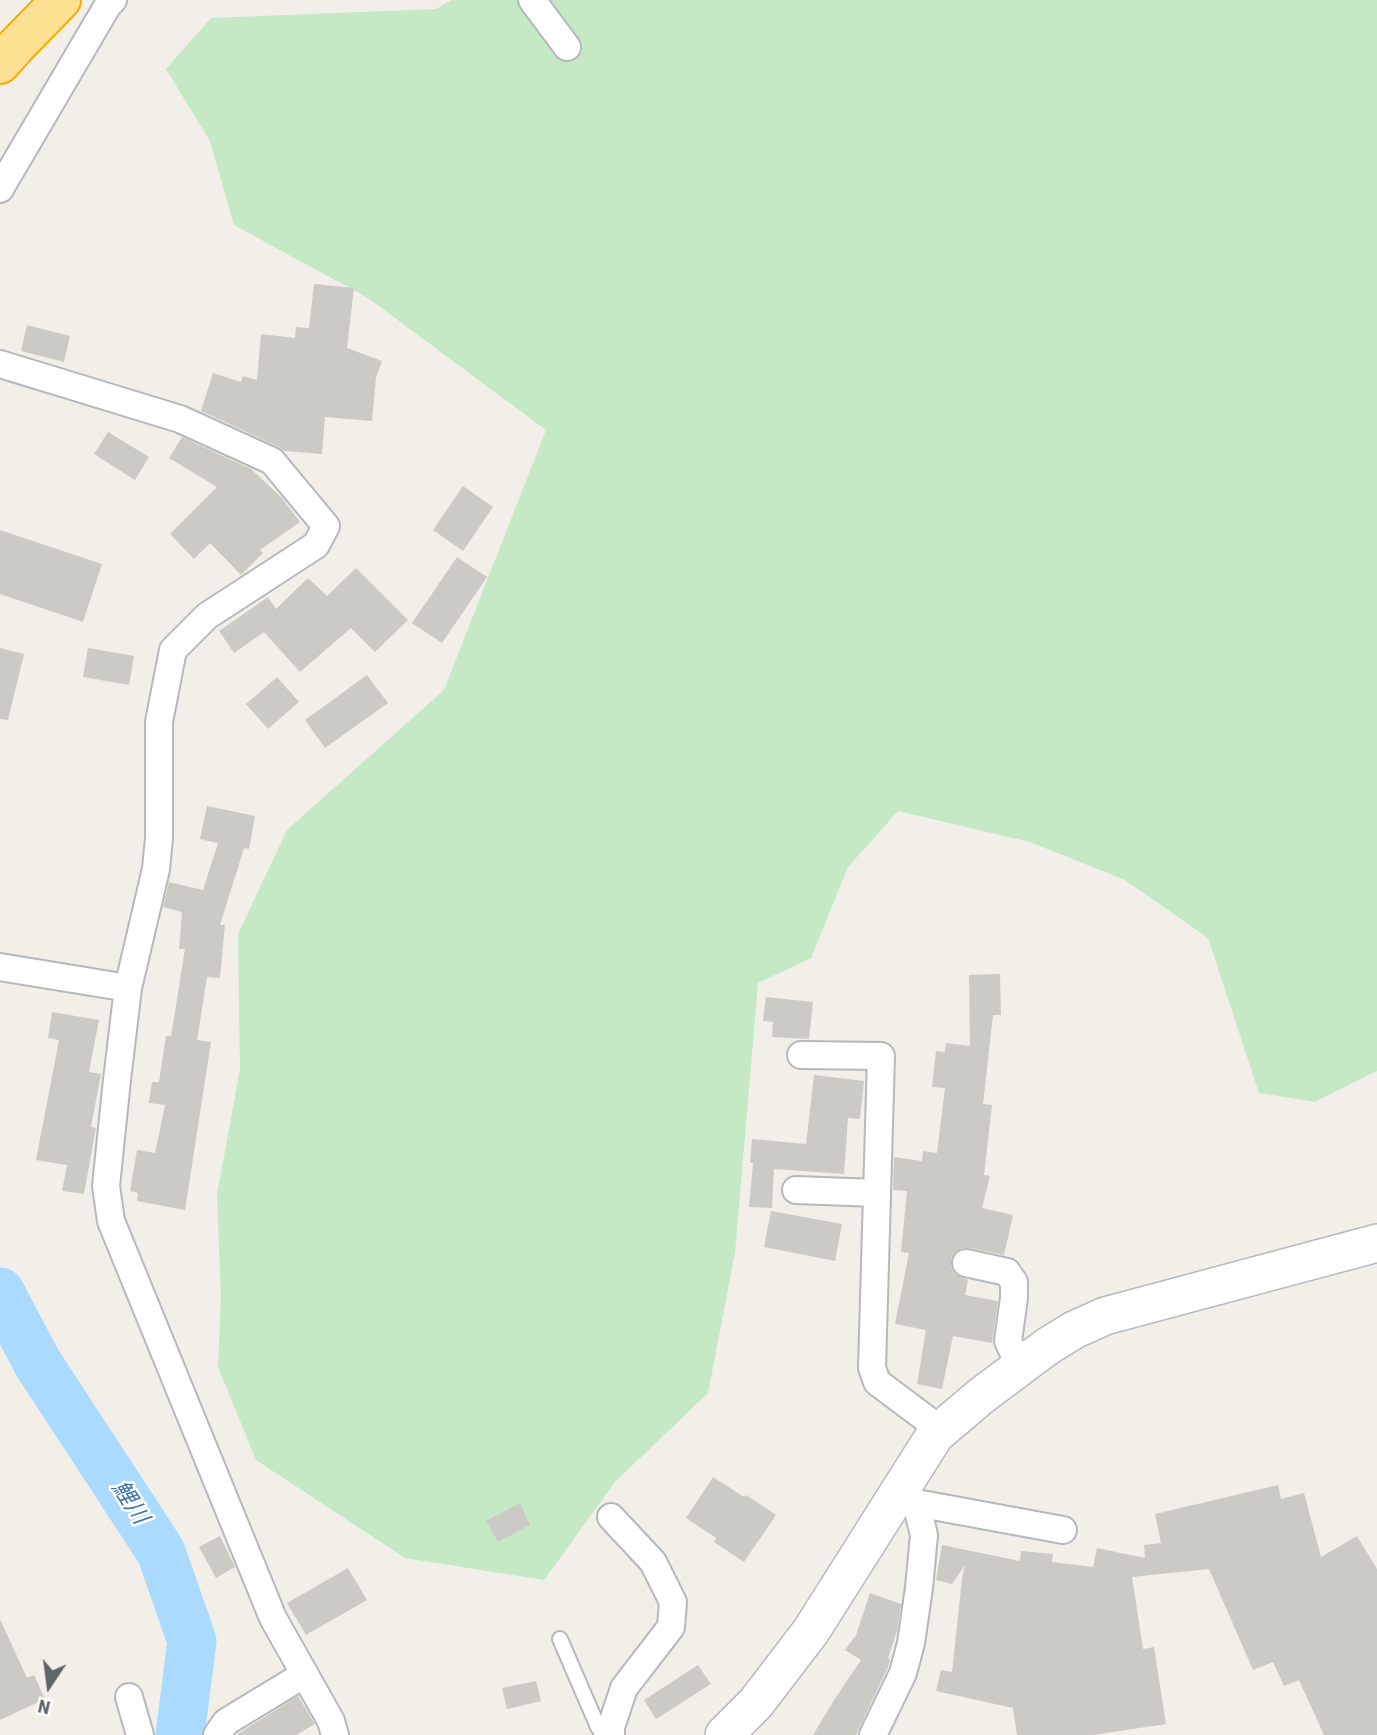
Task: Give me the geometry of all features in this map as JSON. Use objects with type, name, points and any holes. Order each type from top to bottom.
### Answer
[{"type":"highway","points":[[0,64],[61,0]]},
{"type":"street","points":[[0,189],[113,0]]},
{"type":"street","points":[[532,0],[567,47]]},
{"type":"street","points":[[0,364],[180,419],[272,461],[326,526],[316,545],[207,616],[173,650],[159,722],[159,838],[156,869],[128,988],[106,1186],[111,1221],[273,1618],[331,1721],[335,1735]]},
{"type":"street","points":[[0,967],[128,988]]},
{"type":"street","points":[[801,1055],[881,1056],[872,1368],[877,1382],[941,1430]]},
{"type":"street","points":[[796,1190],[877,1193]]},
{"type":"street","points":[[724,1735],[755,1703],[811,1631],[909,1494],[935,1435],[1020,1366],[1074,1330],[1105,1316],[1377,1243]]},
{"type":"street","points":[[966,1263],[1007,1272],[1014,1282],[1008,1341],[1020,1366]]},
{"type":"street","points":[[909,1494],[1063,1530]]},
{"type":"street","points":[[873,1735],[903,1673],[911,1643],[923,1535],[909,1494]]},
{"type":"street","points":[[611,1517],[653,1562],[673,1602],[671,1627],[624,1688],[611,1727],[611,1735]]},
{"type":"street","points":[[218,1735],[226,1722],[304,1674]]},
{"type":"street","points":[[129,1697],[140,1735]]},
{"type":"lane","points":[[560,1639],[603,1735]]},
{"type":"green space","points":[[452,0],[1377,0],[1377,1071],[1315,1102],[1259,1093],[1208,938],[1125,880],[1030,842],[898,811],[848,867],[811,958],[758,983],[735,1253],[708,1393],[615,1482],[544,1580],[405,1558],[256,1460],[218,1367],[221,1296],[217,1195],[240,1069],[238,934],[287,830],[444,690],[546,430],[368,298],[234,225],[210,141],[166,69],[211,18],[436,9]]},
{"type":"building","points":[[314,284],[354,288],[347,348],[382,361],[376,378],[372,421],[325,417],[322,454],[284,451],[201,411],[213,373],[241,382],[243,376],[257,380],[261,334],[295,338],[296,327],[309,328]]},
{"type":"building","points":[[27,325],[70,336],[64,362],[21,351]]},
{"type":"building","points":[[108,432],[149,457],[135,480],[94,454]]},
{"type":"building","points":[[182,437],[251,469],[282,498],[300,522],[260,550],[263,553],[241,575],[210,543],[194,559],[170,534],[217,487],[169,458]]},
{"type":"building","points":[[463,486],[493,507],[463,551],[433,530]]},
{"type":"building","points":[[0,530],[102,564],[83,622],[0,594]]},
{"type":"building","points":[[457,557],[487,577],[442,643],[412,623]]},
{"type":"building","points":[[356,568],[408,620],[375,652],[351,628],[300,672],[264,632],[234,653],[219,631],[268,597],[276,609],[308,578],[327,596]]},
{"type":"building","points":[[0,648],[24,654],[8,720],[0,719]]},
{"type":"building","points":[[88,648],[134,656],[129,685],[83,677]]},
{"type":"building","points":[[367,675],[388,703],[325,748],[305,720]]},
{"type":"building","points":[[277,677],[299,702],[268,729],[246,704]]},
{"type":"building","points":[[207,806],[255,816],[249,849],[244,848],[220,925],[225,925],[220,978],[207,977],[197,1040],[211,1042],[185,1210],[137,1201],[138,1193],[130,1191],[137,1150],[155,1153],[165,1105],[149,1103],[152,1082],[159,1082],[166,1036],[171,1036],[185,949],[179,949],[182,912],[163,907],[169,882],[203,890],[218,843],[200,839]]},
{"type":"building","points":[[1000,974],[1001,1015],[993,1015],[983,1104],[992,1105],[984,1175],[990,1176],[982,1208],[1013,1215],[1004,1255],[962,1248],[955,1252],[951,1259],[955,1274],[968,1280],[965,1295],[998,1301],[992,1343],[953,1336],[942,1389],[917,1384],[926,1330],[895,1324],[909,1253],[901,1252],[907,1191],[893,1190],[894,1157],[922,1161],[923,1151],[937,1153],[945,1088],[932,1087],[936,1051],[945,1052],[946,1043],[970,1046],[969,975]]},
{"type":"building","points":[[766,997],[813,1002],[809,1039],[772,1037],[773,1022],[763,1021]]},
{"type":"building","points":[[52,1012],[99,1020],[89,1072],[101,1074],[91,1127],[96,1128],[84,1194],[62,1191],[67,1165],[36,1160],[59,1040],[48,1038]]},
{"type":"building","points":[[814,1075],[864,1081],[860,1119],[848,1118],[844,1174],[774,1169],[772,1208],[749,1207],[752,1139],[806,1144]]},
{"type":"building","points":[[771,1211],[842,1224],[835,1261],[764,1247]]},
{"type":"building","points":[[713,1477],[776,1515],[744,1562],[714,1542],[716,1538],[686,1518]]},
{"type":"building","points":[[1278,1485],[1281,1499],[1304,1493],[1321,1557],[1357,1536],[1377,1569],[1377,1735],[1324,1735],[1299,1680],[1284,1686],[1273,1662],[1253,1670],[1209,1569],[1132,1577],[1143,1649],[1154,1647],[1166,1724],[1093,1735],[1017,1735],[1013,1708],[936,1691],[941,1670],[952,1672],[965,1565],[952,1584],[936,1580],[942,1545],[1020,1561],[1021,1551],[1053,1554],[1052,1562],[1093,1567],[1097,1548],[1145,1558],[1144,1545],[1161,1543],[1155,1514]]},
{"type":"building","points":[[520,1503],[530,1525],[498,1542],[486,1521]]},
{"type":"building","points":[[220,1536],[235,1567],[216,1578],[199,1547]]},
{"type":"building","points":[[348,1568],[367,1600],[306,1635],[287,1603]]},
{"type":"building","points":[[870,1593],[901,1604],[888,1667],[856,1735],[813,1735],[861,1660],[845,1650],[856,1635]]},
{"type":"building","points":[[0,1619],[27,1678],[34,1675],[45,1699],[0,1720]]},
{"type":"building","points":[[698,1665],[711,1684],[656,1719],[644,1700]]},
{"type":"building","points":[[536,1681],[541,1701],[507,1709],[502,1688]]},
{"type":"building","points":[[298,1696],[315,1724],[296,1735],[236,1735]]},
{"type":"waterway","name":"鯉川","points":[[0,1292],[37,1362],[161,1552],[192,1641],[180,1735]]}]
